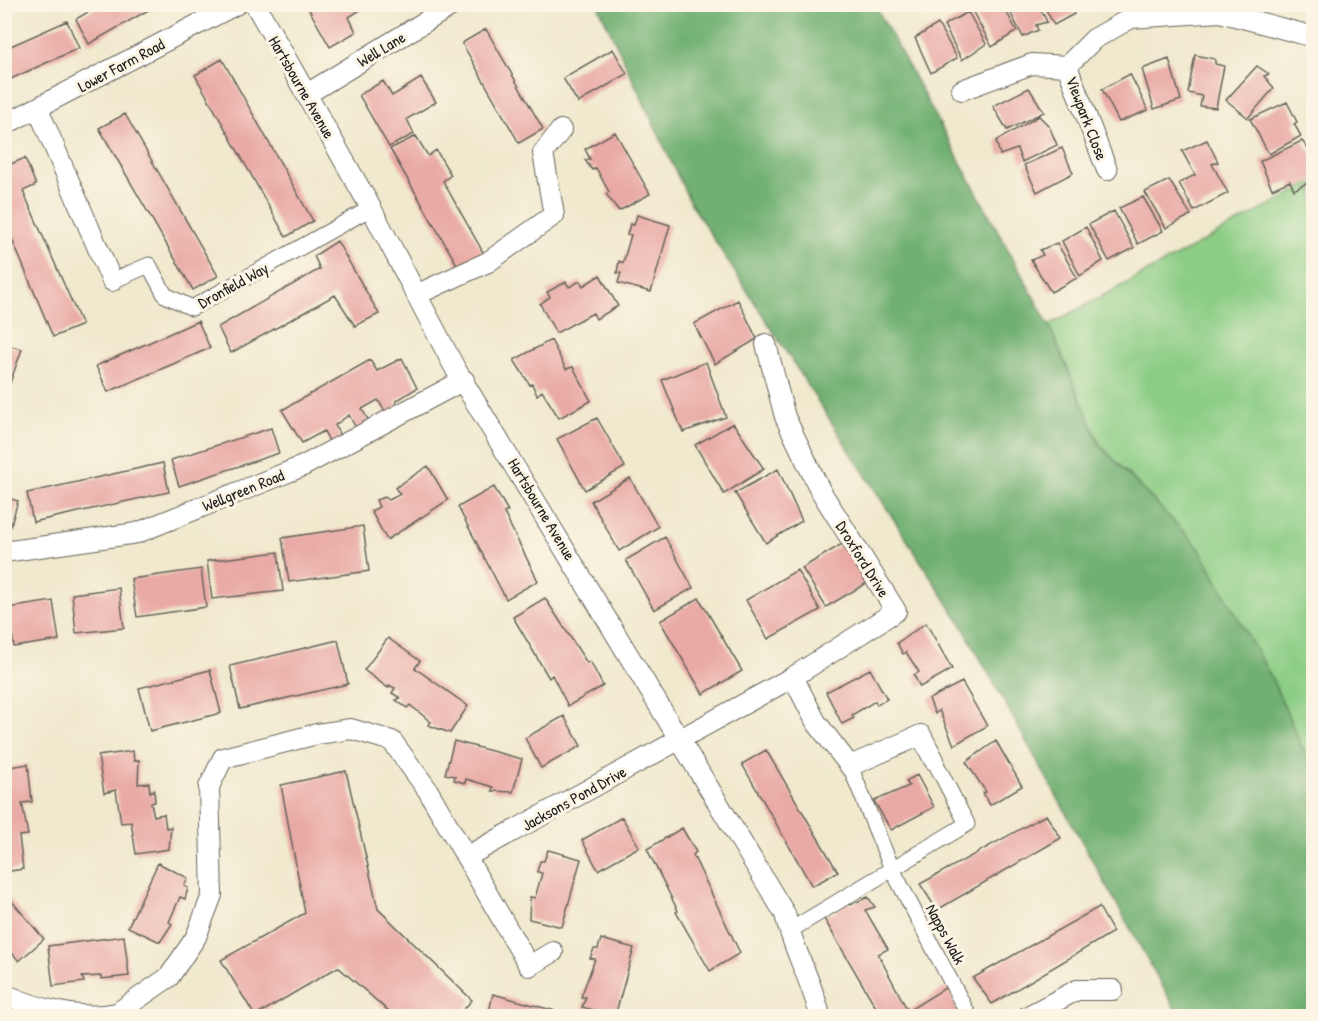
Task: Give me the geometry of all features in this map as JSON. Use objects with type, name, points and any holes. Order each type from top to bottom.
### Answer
[{"type":"street","name":"Lower Farm Road","points":[[4,125],[237,4]]},
{"type":"street","name":"Hartsbourne Avenue","points":[[255,4],[371,208],[464,380],[785,914],[789,931],[815,993],[820,1017]]},
{"type":"street","name":"Well Lane","points":[[307,94],[454,4]]},
{"type":"street","name":"Viewpark Close","points":[[962,90],[1032,64],[1067,66],[1094,39],[1131,18],[1220,12],[1314,37]]},
{"type":"street","name":"Viewpark Close","points":[[1067,66],[1107,170]]},
{"type":"street","name":"Dronfield Way","points":[[38,109],[112,281],[149,265],[165,295],[192,308],[371,208]]},
{"type":"street","points":[[418,294],[488,262],[554,215],[543,153],[561,130]]},
{"type":"street","name":"Droxford Drive","points":[[681,738],[793,677],[896,611],[820,490],[785,417],[766,344]]},
{"type":"street","name":"Wellgreen Road","points":[[4,552],[137,533],[303,466],[464,380]]},
{"type":"street","points":[[789,931],[967,825],[921,735],[850,766],[816,722],[793,677]]},
{"type":"street","points":[[4,994],[32,1006],[72,1015],[107,1016],[117,1013],[170,977],[196,937],[212,895],[209,787],[223,758],[317,734],[351,729],[392,741],[427,789],[529,966],[553,952]]},
{"type":"street","name":"Jacksons Pond Drive","points":[[466,857],[681,738]]},
{"type":"street","name":"Napps Walk","points":[[850,766],[892,869],[969,1017]]},
{"type":"street","points":[[1028,1017],[1077,990],[1113,990]]},
{"type":"green space","points":[[598,5],[875,5],[1049,325],[1100,445],[1199,548],[1273,681],[1313,772],[1313,1016],[1179,1016],[961,624],[690,202]]},
{"type":"green space","points":[[1313,182],[1313,772],[1273,681],[1199,548],[1100,445],[1049,325]]},
{"type":"building","points":[[102,4],[159,4],[89,44],[76,19]]},
{"type":"building","points":[[306,4],[370,4],[349,17],[356,32],[330,47]]},
{"type":"building","points":[[986,4],[1002,4],[1017,31],[992,47],[973,12]]},
{"type":"building","points":[[1006,4],[1038,4],[1047,22],[1036,25],[1038,30],[1023,37]]},
{"type":"building","points":[[1043,4],[1080,4],[1081,6],[1073,10],[1074,14],[1054,25]]},
{"type":"building","points":[[968,12],[986,44],[962,60],[944,25]]},
{"type":"building","points":[[67,21],[79,48],[4,82],[4,49]]},
{"type":"building","points":[[938,24],[957,58],[931,73],[915,38]]},
{"type":"building","points":[[486,29],[543,129],[519,143],[462,43]]},
{"type":"building","points":[[613,49],[627,74],[578,103],[563,78]]},
{"type":"building","points":[[1195,55],[1215,59],[1215,64],[1224,66],[1216,108],[1200,106],[1202,96],[1188,93]]},
{"type":"building","points":[[222,59],[313,221],[286,237],[195,75]]},
{"type":"building","points":[[1169,59],[1181,100],[1154,109],[1142,69]]},
{"type":"building","points":[[1257,66],[1269,74],[1264,76],[1274,88],[1248,118],[1226,100]]},
{"type":"building","points":[[1130,74],[1148,110],[1119,122],[1102,89]]},
{"type":"building","points":[[421,78],[436,102],[407,119],[414,134],[389,147],[359,95],[383,81],[392,96]]},
{"type":"building","points":[[1029,88],[1044,112],[1007,130],[993,106]]},
{"type":"building","points":[[1287,102],[1297,122],[1294,124],[1301,136],[1269,154],[1250,119]]},
{"type":"building","points":[[125,114],[218,276],[193,290],[99,128]]},
{"type":"building","points":[[1039,116],[1049,126],[1057,145],[1022,162],[1017,149],[1000,155],[996,141]]},
{"type":"building","points":[[615,132],[650,194],[619,211],[606,194],[609,192],[596,168],[592,170],[585,160],[590,159],[585,149]]},
{"type":"building","points":[[416,136],[428,156],[436,150],[451,175],[443,181],[484,254],[459,268],[390,149]]},
{"type":"building","points":[[1207,140],[1218,162],[1212,164],[1228,193],[1194,211],[1179,183],[1195,175],[1182,151]]},
{"type":"building","points":[[1302,141],[1314,156],[1314,179],[1294,190],[1290,181],[1272,189],[1260,161]]},
{"type":"building","points":[[1062,148],[1073,173],[1037,192],[1024,165]]},
{"type":"building","points":[[25,158],[36,185],[23,191],[82,325],[53,337],[4,220],[4,167]]},
{"type":"building","points":[[1169,180],[1191,215],[1166,228],[1145,192]]},
{"type":"building","points":[[1143,197],[1163,231],[1138,244],[1119,208]]},
{"type":"building","points":[[1114,211],[1134,248],[1109,261],[1089,224]]},
{"type":"building","points":[[637,215],[670,225],[651,292],[618,283],[621,273],[617,273],[619,261],[623,263],[631,235],[627,235],[630,224],[634,225]]},
{"type":"building","points":[[1086,227],[1103,261],[1080,276],[1062,241]]},
{"type":"building","points":[[337,241],[379,314],[355,326],[335,295],[231,353],[218,327],[320,269],[314,256]]},
{"type":"building","points":[[1057,243],[1077,278],[1051,292],[1031,260],[1043,255],[1040,250]]},
{"type":"building","points":[[600,275],[618,306],[596,319],[593,313],[556,333],[540,304],[550,297],[547,292],[566,282],[569,287],[580,281],[583,286]]},
{"type":"building","points":[[738,300],[757,339],[715,364],[694,324]]},
{"type":"building","points":[[198,321],[210,348],[108,392],[96,366]]},
{"type":"building","points":[[551,340],[566,369],[573,367],[591,401],[559,418],[542,391],[537,395],[532,384],[530,385],[514,360]]},
{"type":"building","points":[[4,344],[22,349],[5,397],[4,397]]},
{"type":"building","points":[[402,358],[417,388],[396,401],[398,408],[386,413],[378,400],[362,409],[370,423],[357,430],[349,415],[335,425],[341,438],[331,445],[324,431],[302,443],[282,410],[370,360],[377,371]]},
{"type":"building","points":[[706,362],[726,417],[683,432],[662,380]]},
{"type":"building","points":[[597,418],[625,467],[585,490],[557,439]]},
{"type":"building","points":[[733,423],[764,469],[724,494],[695,445]]},
{"type":"building","points":[[271,428],[279,453],[179,486],[171,460]]},
{"type":"building","points":[[163,463],[169,492],[33,522],[27,493]]},
{"type":"building","points":[[428,466],[448,500],[387,540],[371,511],[379,507],[376,500],[385,497],[389,500],[400,494],[395,488]]},
{"type":"building","points":[[778,469],[802,521],[766,543],[735,493]]},
{"type":"building","points":[[630,478],[658,527],[619,551],[591,501]]},
{"type":"building","points":[[494,487],[508,511],[504,513],[538,581],[506,599],[458,507]]},
{"type":"building","points":[[4,497],[18,501],[10,528],[4,526]]},
{"type":"building","points":[[363,526],[369,571],[289,582],[282,538]]},
{"type":"building","points":[[665,537],[693,588],[654,610],[626,560]]},
{"type":"building","points":[[847,541],[872,580],[826,607],[802,568]]},
{"type":"building","points":[[278,552],[283,591],[212,599],[207,561]]},
{"type":"building","points":[[201,569],[206,607],[137,617],[131,579]]},
{"type":"building","points":[[797,570],[820,610],[768,639],[746,600]]},
{"type":"building","points":[[119,588],[124,628],[76,633],[72,594]]},
{"type":"building","points":[[545,598],[587,663],[590,661],[603,686],[568,706],[552,675],[549,678],[513,617]]},
{"type":"building","points":[[699,598],[742,671],[703,694],[660,621]]},
{"type":"building","points":[[53,601],[59,640],[14,647],[8,608]]},
{"type":"building","points":[[926,623],[952,669],[920,687],[914,675],[919,672],[906,652],[903,654],[897,643]]},
{"type":"building","points":[[388,638],[420,661],[415,668],[468,706],[450,733],[428,725],[431,722],[410,705],[407,708],[396,700],[400,698],[392,693],[395,688],[389,685],[388,688],[364,670]]},
{"type":"building","points":[[338,640],[348,684],[240,709],[230,666]]},
{"type":"building","points":[[870,669],[887,699],[877,705],[875,701],[852,715],[854,718],[842,724],[826,692]]},
{"type":"building","points":[[210,670],[221,713],[150,731],[139,688]]},
{"type":"building","points":[[962,682],[987,726],[954,745],[939,710],[935,714],[929,699]]},
{"type":"building","points":[[564,716],[581,746],[541,768],[525,738]]},
{"type":"building","points":[[454,741],[522,759],[513,792],[492,791],[493,787],[466,779],[465,783],[454,780],[455,776],[445,774]]},
{"type":"building","points":[[996,741],[1022,786],[990,805],[983,793],[986,792],[966,762]]},
{"type":"building","points":[[766,750],[838,872],[812,886],[742,764]]},
{"type":"building","points":[[133,751],[134,761],[139,760],[138,784],[149,783],[150,792],[154,790],[155,802],[151,803],[154,816],[164,814],[166,828],[171,827],[169,849],[136,854],[131,822],[121,823],[116,790],[104,793],[98,756]]},
{"type":"building","points":[[28,764],[32,802],[22,803],[28,835],[19,836],[23,869],[4,872],[4,768]]},
{"type":"building","points":[[346,771],[378,909],[472,1000],[458,1016],[394,1016],[338,967],[255,1016],[221,960],[305,913],[281,785]]},
{"type":"building","points":[[917,775],[934,807],[891,830],[874,801],[909,786],[906,781]]},
{"type":"building","points":[[1046,815],[1061,838],[937,910],[920,884]]},
{"type":"building","points":[[622,817],[639,847],[598,870],[582,840]]},
{"type":"building","points":[[682,828],[696,852],[693,855],[740,953],[710,971],[676,912],[678,911],[647,849]]},
{"type":"building","points":[[548,850],[581,859],[562,927],[529,919],[530,897],[535,898],[542,873],[537,872],[540,861],[544,861]]},
{"type":"building","points":[[158,863],[188,878],[184,886],[188,888],[185,899],[180,897],[169,922],[172,924],[160,942],[128,927]]},
{"type":"building","points":[[4,892],[44,939],[19,961],[12,953],[9,956],[4,950]]},
{"type":"building","points":[[868,897],[875,907],[865,910],[888,949],[878,954],[908,1011],[948,986],[960,1016],[881,1016],[823,917],[834,913],[847,901],[850,905]]},
{"type":"building","points":[[1099,907],[1113,932],[992,1004],[973,978]]},
{"type":"building","points":[[124,936],[129,976],[101,979],[101,976],[82,977],[84,982],[53,986],[48,946]]},
{"type":"building","points":[[601,939],[634,948],[615,1016],[582,1007],[586,997],[581,997],[595,959],[590,958],[594,949],[598,949]]},
{"type":"building","points":[[493,994],[567,1014],[566,1016],[488,1016]]}]
